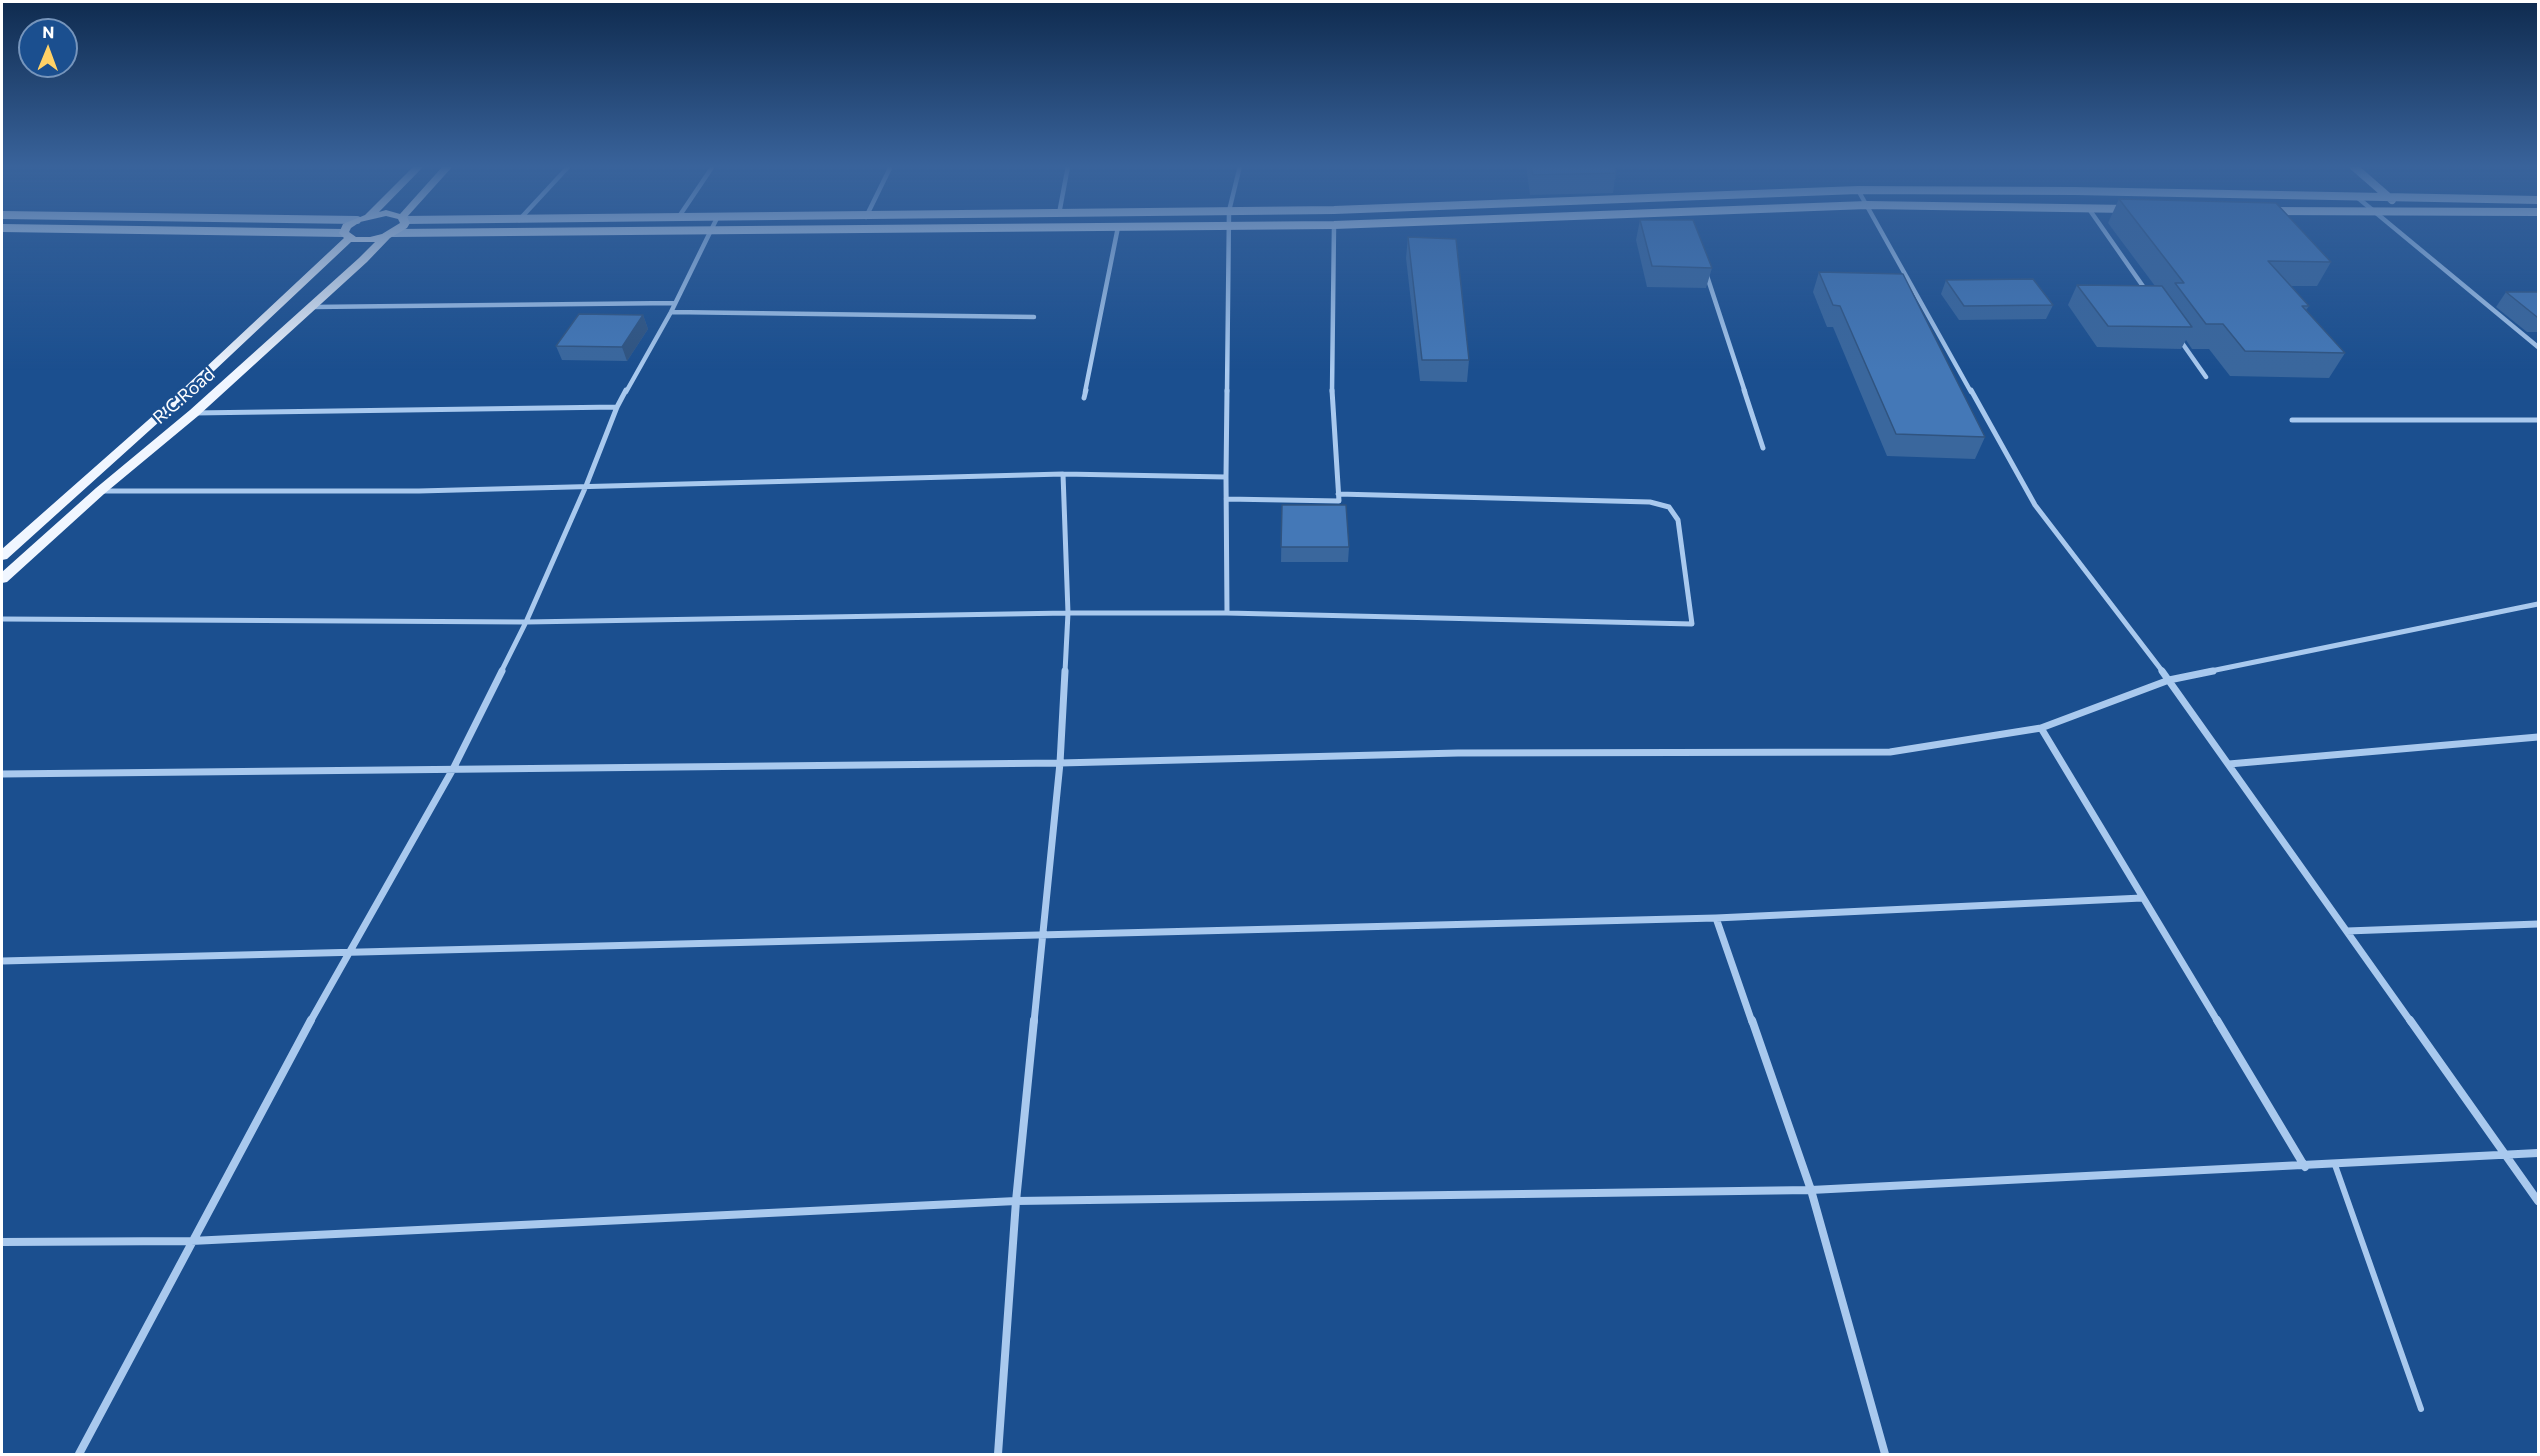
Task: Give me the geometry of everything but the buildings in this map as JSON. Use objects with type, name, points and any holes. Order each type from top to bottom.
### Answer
[{"type":"main road","points":[[346,236],[370,240],[389,235]]},
{"type":"main road","name":"R.C.Road","points":[[2,579],[100,491],[194,413],[389,235]]},
{"type":"main road","name":"R.C.Road","points":[[2,556],[176,401],[346,236]]},
{"type":"street","points":[[258,234],[346,236]]},
{"type":"street","points":[[389,235],[502,234]]},
{"type":"street","points":[[79,1455],[191,1241],[348,952],[453,769],[526,622],[586,486],[617,407],[671,312],[709,234]]},
{"type":"street","points":[[1084,398],[1117,234]]},
{"type":"street","points":[[1227,613],[1229,234]]},
{"type":"street","points":[[1226,499],[1339,501],[1332,405],[1334,234]]},
{"type":"street","points":[[1883,234],[2035,505],[2169,680],[2538,1201]]},
{"type":"street","points":[[2107,234],[2148,293]]},
{"type":"street","points":[[2401,234],[2538,347]]},
{"type":"street","points":[[1705,268],[1763,448]]},
{"type":"street","points":[[312,307],[675,303]]},
{"type":"street","points":[[671,312],[1034,317]]},
{"type":"street","points":[[2174,330],[2206,377]]},
{"type":"street","points":[[194,413],[617,407]]},
{"type":"street","points":[[2292,420],[2538,420]]},
{"type":"street","points":[[100,491],[419,491],[1063,474],[1226,477]]},
{"type":"street","points":[[998,1455],[1016,1201],[1060,763],[1068,613],[1063,474]]},
{"type":"street","points":[[2,620],[526,622],[1068,613],[1227,613],[1692,624],[1678,520],[1669,507],[1650,501],[1338,494]]},
{"type":"street","points":[[2,774],[1060,763],[1458,753],[1890,752],[2041,728],[2169,680],[2538,604]]},
{"type":"street","points":[[2041,728],[2305,1167]]},
{"type":"street","points":[[2229,764],[2538,737]]},
{"type":"street","points":[[2,961],[1716,918],[2142,898]]},
{"type":"street","points":[[1716,918],[1810,1190],[1885,1455]]},
{"type":"street","points":[[2347,931],[2538,924]]},
{"type":"street","points":[[2,1242],[191,1241],[1016,1201],[1810,1190],[2305,1167],[2538,1153]]},
{"type":"lane","points":[[2335,1165],[2421,1409]]}]
